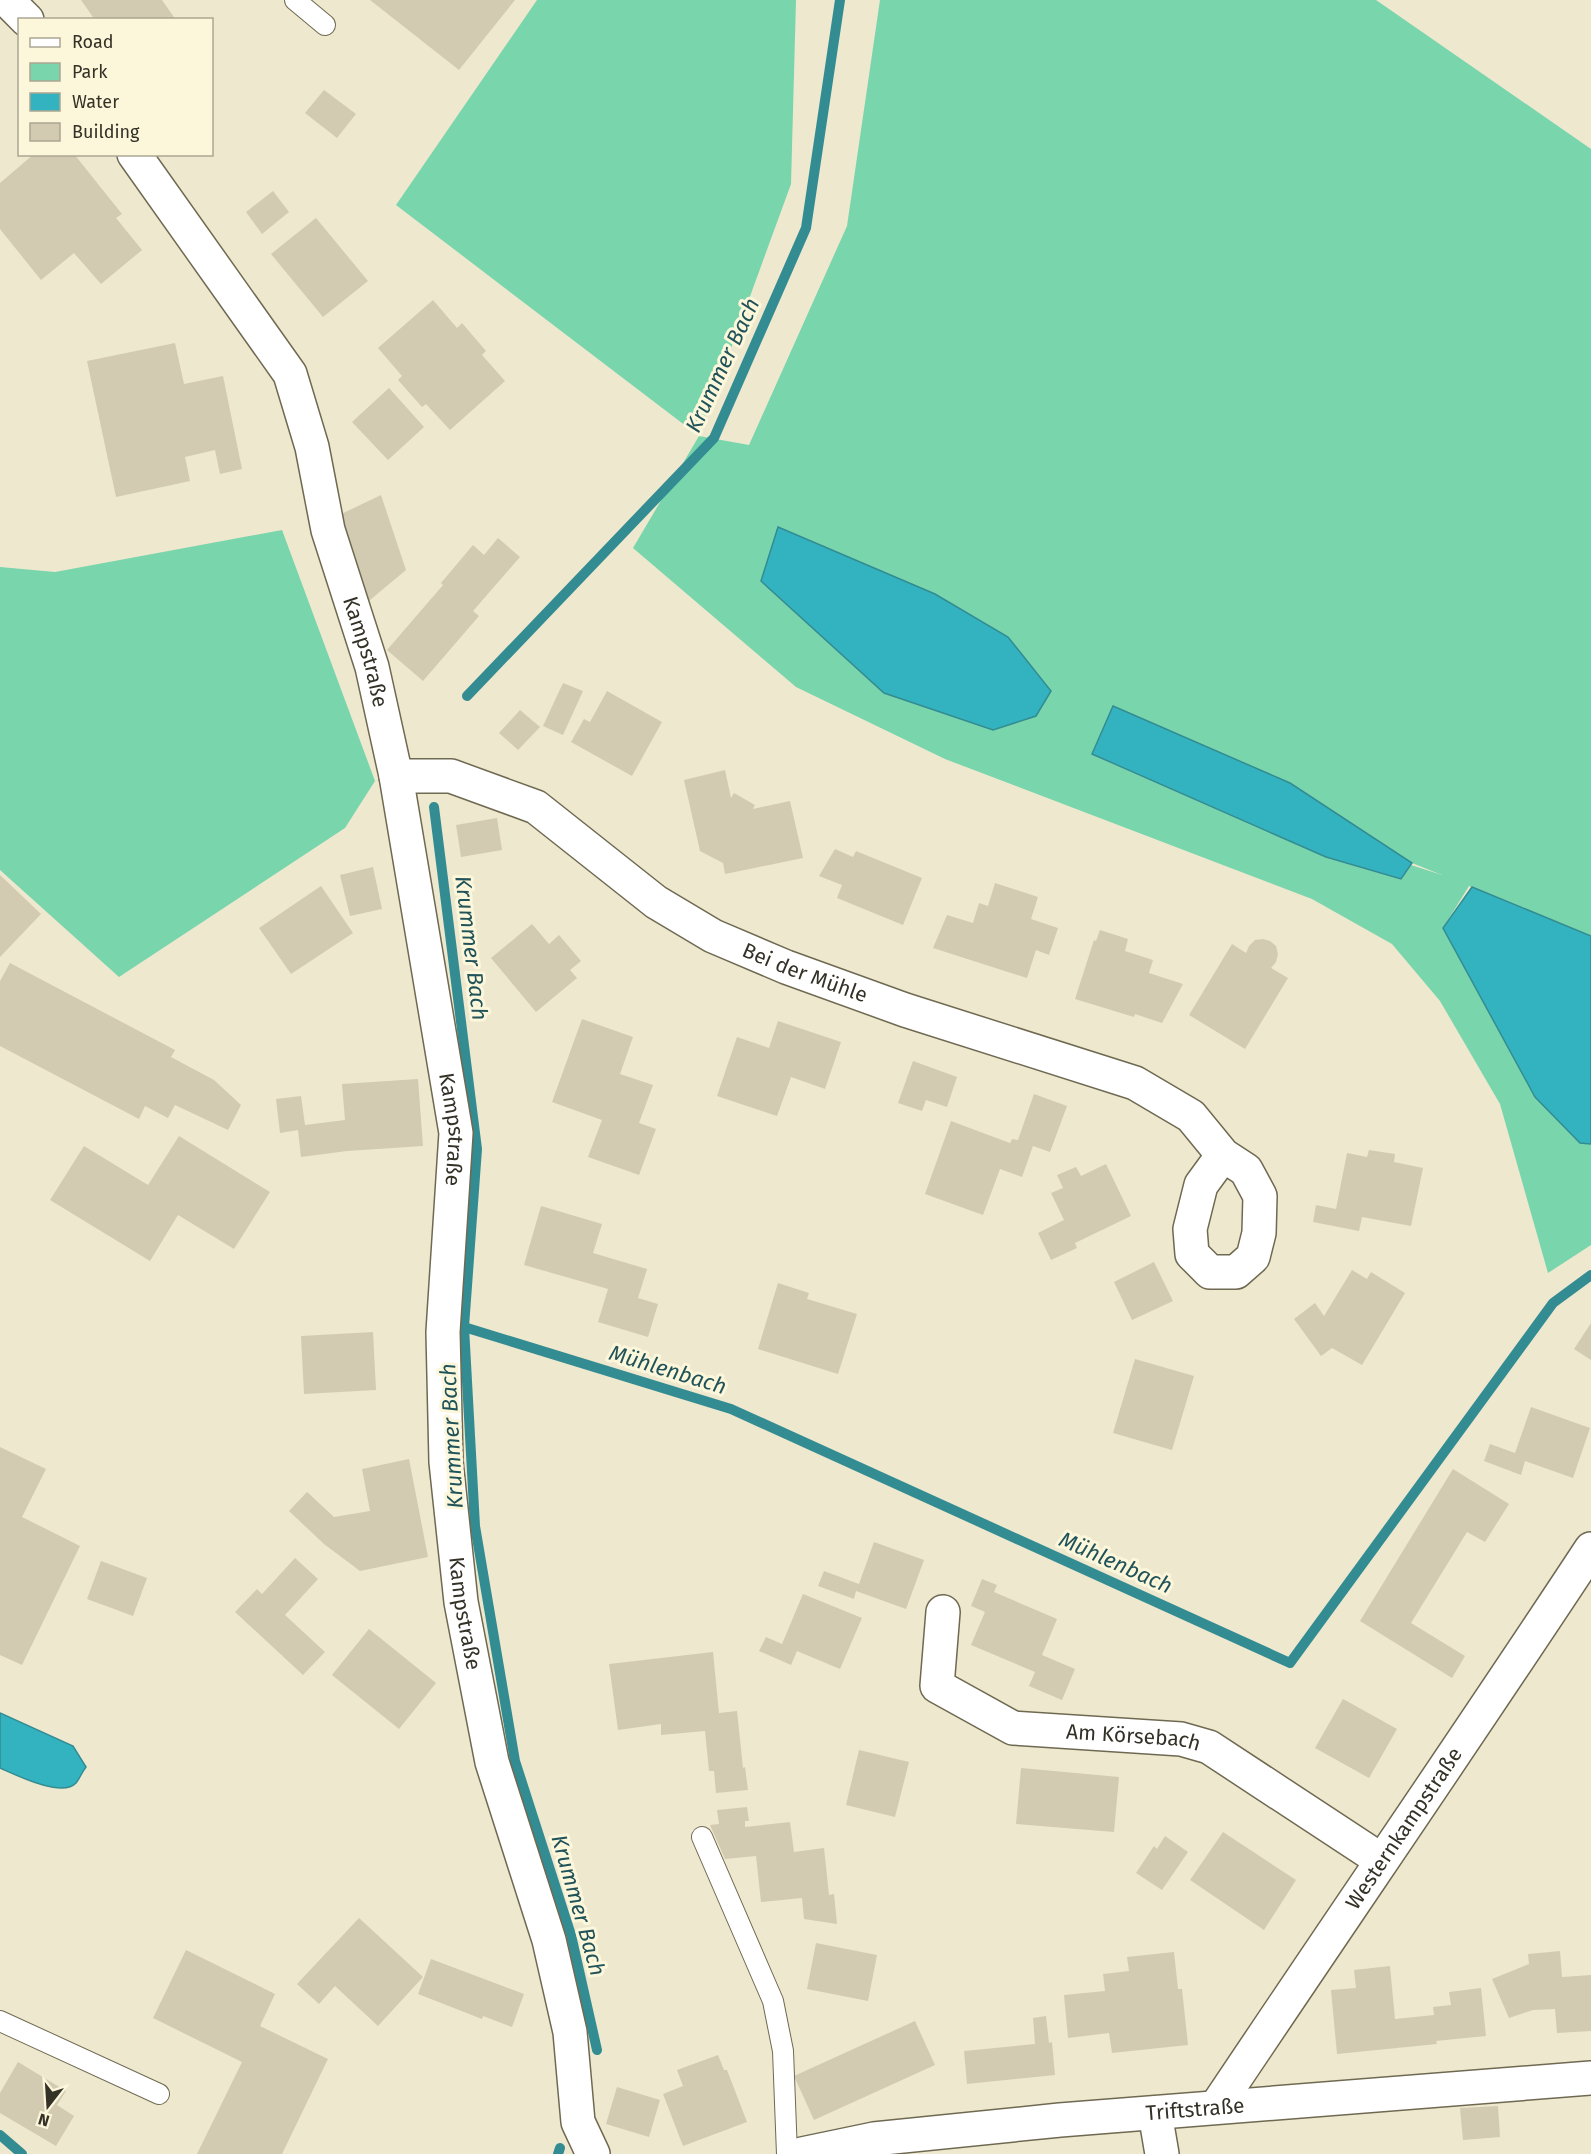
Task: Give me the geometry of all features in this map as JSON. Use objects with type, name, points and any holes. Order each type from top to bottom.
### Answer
[{"type":"street","points":[[7,0],[25,18]]},
{"type":"street","name":"Kampstraße","points":[[135,156],[290,374],[312,447],[327,530],[372,667],[396,776],[456,1133],[443,1332],[446,1462],[461,1602],[492,1762],[549,1940],[570,2032],[578,2122],[593,2154]]},
{"type":"street","name":"Bei der Mühle","points":[[396,776],[451,776],[536,807],[656,902],[713,936],[786,967],[905,1010],[1135,1083],[1191,1116],[1223,1155]]},
{"type":"street","name":"Westernkampstraße","points":[[1216,2107],[1381,1860],[1466,1739],[1591,1549]]},
{"type":"street","name":"Am Körsebach","points":[[944,1612],[937,1686],[1013,1728],[1181,1739],[1209,1747],[1381,1860]]},
{"type":"street","name":"Triftstraße","points":[[802,2154],[874,2139],[1060,2120],[1591,2078]]},
{"type":"street","points":[[1155,2113],[1161,2154]]},
{"type":"lane","points":[[295,0],[325,25]]},
{"type":"lane","points":[[702,1837],[772,2001],[783,2051],[787,2154]]},
{"type":"lane","points":[[0,2021],[159,2094]]},
{"type":"green space","points":[[537,0],[796,0],[791,184],[699,436],[396,205]]},
{"type":"green space","points":[[880,0],[1376,0],[1591,149],[1591,936],[1469,886],[1443,928],[1580,1143],[1591,1144],[1591,1245],[1548,1273],[1500,1104],[1440,1001],[1392,944],[1312,899],[945,759],[796,687],[633,548],[699,436],[749,445],[847,226]],"holes":[[[935,594],[1008,637],[1051,691]],[[1093,755],[1412,863],[1442,875],[1411,865],[1401,879],[1326,857]]]},
{"type":"green space","points":[[282,530],[375,781],[345,828],[119,977],[0,870],[0,567],[55,572]]},
{"type":"water","points":[[778,527],[935,594],[1008,637],[1051,691],[1036,716],[993,730],[884,693],[761,581]]},
{"type":"water","points":[[1113,706],[1290,783],[1412,863],[1401,879],[1326,857],[1092,754]]},
{"type":"water","points":[[1472,887],[1591,936],[1591,1144],[1580,1143],[1535,1097],[1443,928]]},
{"type":"water","points":[[0,1713],[73,1746],[86,1767],[76,1783],[69,1787],[50,1787],[0,1768]]},
{"type":"building","points":[[81,0],[162,0],[175,18],[94,18]]},
{"type":"building","points":[[370,0],[515,0],[459,70]]},
{"type":"building","points":[[324,90],[356,114],[337,138],[305,113]]},
{"type":"building","points":[[32,156],[76,156],[122,214],[116,218],[142,250],[101,284],[74,253],[41,280],[0,229],[0,183]]},
{"type":"building","points":[[273,191],[289,212],[262,234],[246,212]]},
{"type":"building","points":[[316,218],[368,281],[323,317],[271,254]]},
{"type":"building","points":[[433,300],[457,328],[462,323],[486,351],[482,355],[505,381],[450,430],[426,404],[422,407],[398,380],[402,376],[378,348]]},
{"type":"building","points":[[175,343],[184,384],[223,376],[242,469],[220,474],[215,450],[185,457],[190,481],[116,497],[87,361]]},
{"type":"building","points":[[389,388],[424,427],[388,460],[352,422]]},
{"type":"building","points":[[381,495],[406,570],[364,605],[335,517]]},
{"type":"building","points":[[498,538],[520,557],[473,611],[479,616],[423,681],[387,650],[443,585],[441,583],[473,545],[484,555]]},
{"type":"building","points":[[563,683],[583,691],[563,735],[543,726]]},
{"type":"building","points":[[607,691],[662,722],[632,776],[571,742],[584,719],[590,722]]},
{"type":"building","points":[[520,710],[540,727],[518,750],[499,733]]},
{"type":"building","points":[[725,770],[731,798],[734,793],[755,805],[753,809],[790,801],[803,858],[725,874],[723,863],[700,851],[684,780]]},
{"type":"building","points":[[497,818],[502,850],[461,857],[456,825]]},
{"type":"building","points":[[835,849],[853,857],[856,851],[922,878],[903,925],[837,898],[842,885],[819,876]]},
{"type":"building","points":[[373,867],[382,909],[350,916],[340,875]]},
{"type":"building","points":[[0,875],[41,914],[0,957]]},
{"type":"building","points":[[995,883],[1038,897],[1031,919],[1058,928],[1049,955],[1036,950],[1027,978],[933,948],[947,915],[973,923],[979,903],[988,906]]},
{"type":"building","points":[[321,886],[353,933],[291,974],[259,928]]},
{"type":"building","points":[[532,924],[549,944],[559,935],[581,961],[570,970],[577,978],[536,1012],[491,958]]},
{"type":"building","points":[[1100,930],[1128,939],[1125,951],[1153,960],[1149,973],[1183,984],[1162,1023],[1075,999],[1094,940],[1096,941]]},
{"type":"building","points":[[1263,939],[1276,946],[1278,954],[1271,968],[1288,978],[1245,1049],[1189,1015],[1232,944],[1246,953],[1255,940]]},
{"type":"building","points":[[10,963],[175,1050],[171,1057],[214,1080],[241,1105],[228,1130],[175,1105],[168,1118],[145,1106],[139,1119],[0,1046],[0,981]]},
{"type":"building","points":[[582,1019],[633,1037],[620,1074],[653,1085],[639,1123],[656,1129],[639,1175],[588,1157],[602,1120],[552,1102]]},
{"type":"building","points":[[778,1021],[841,1042],[825,1089],[791,1077],[777,1116],[717,1096],[737,1037],[769,1048]]},
{"type":"building","points":[[913,1061],[957,1077],[947,1107],[926,1100],[922,1111],[898,1103]]},
{"type":"building","points":[[418,1079],[423,1146],[347,1151],[301,1157],[298,1130],[280,1133],[276,1099],[301,1096],[305,1125],[345,1120],[342,1084]]},
{"type":"building","points":[[1034,1094],[1067,1106],[1050,1152],[1033,1146],[1022,1177],[1000,1169],[983,1215],[925,1194],[951,1121],[1010,1143],[1012,1139],[1018,1140]]},
{"type":"building","points":[[179,1136],[270,1192],[234,1249],[178,1215],[150,1261],[50,1200],[84,1146],[148,1185]]},
{"type":"building","points":[[1369,1150],[1395,1154],[1394,1162],[1423,1168],[1411,1226],[1362,1217],[1359,1231],[1313,1222],[1316,1205],[1336,1209],[1347,1153],[1367,1157]]},
{"type":"building","points":[[1106,1164],[1131,1216],[1075,1243],[1077,1248],[1051,1260],[1038,1233],[1064,1220],[1051,1193],[1063,1188],[1057,1175],[1076,1167],[1081,1176]]},
{"type":"building","points":[[541,1206],[602,1224],[593,1253],[647,1269],[638,1298],[658,1304],[648,1337],[598,1322],[608,1289],[524,1265]]},
{"type":"building","points":[[1154,1262],[1173,1301],[1132,1320],[1114,1282]]},
{"type":"building","points":[[1352,1270],[1367,1279],[1371,1272],[1405,1293],[1362,1365],[1332,1348],[1321,1356],[1294,1319],[1315,1303],[1324,1316]]},
{"type":"building","points":[[778,1283],[809,1293],[807,1299],[857,1314],[838,1374],[758,1349]]},
{"type":"building","points":[[1591,1323],[1591,1360],[1574,1349]]},
{"type":"building","points":[[373,1332],[376,1390],[304,1394],[301,1336]]},
{"type":"building","points":[[1135,1359],[1194,1376],[1172,1450],[1113,1433]]},
{"type":"building","points":[[1531,1407],[1590,1428],[1573,1478],[1525,1461],[1521,1475],[1484,1461],[1490,1444],[1515,1453]]},
{"type":"building","points":[[0,1447],[46,1469],[22,1517],[80,1546],[22,1665],[0,1655]]},
{"type":"building","points":[[409,1459],[428,1557],[360,1571],[324,1544],[289,1511],[307,1492],[334,1517],[370,1511],[362,1469]]},
{"type":"building","points":[[1453,1469],[1509,1504],[1485,1542],[1467,1532],[1411,1623],[1465,1656],[1452,1678],[1360,1621]]},
{"type":"building","points":[[874,1542],[924,1560],[906,1609],[856,1591],[854,1599],[818,1586],[824,1571],[859,1584]]},
{"type":"building","points":[[295,1558],[318,1579],[285,1615],[325,1652],[303,1675],[235,1612],[257,1589],[262,1594]]},
{"type":"building","points":[[101,1561],[147,1578],[133,1616],[87,1599]]},
{"type":"building","points":[[982,1579],[997,1585],[994,1592],[1057,1619],[1042,1655],[1075,1669],[1062,1700],[1029,1686],[1035,1672],[971,1645],[985,1612],[971,1606]]},
{"type":"building","points":[[803,1594],[862,1618],[840,1669],[797,1651],[791,1665],[759,1651],[766,1637],[782,1644]]},
{"type":"building","points":[[369,1629],[436,1683],[399,1729],[332,1675]]},
{"type":"building","points":[[713,1652],[719,1713],[737,1711],[743,1768],[745,1767],[748,1790],[716,1793],[714,1771],[709,1771],[705,1731],[661,1735],[661,1724],[618,1730],[609,1664]]},
{"type":"building","points":[[1343,1699],[1397,1729],[1369,1778],[1315,1748]]},
{"type":"building","points":[[859,1750],[909,1762],[895,1817],[846,1805]]},
{"type":"building","points":[[1021,1768],[1119,1777],[1114,1832],[1016,1824]]},
{"type":"building","points":[[747,1807],[749,1821],[745,1821],[745,1827],[790,1822],[794,1852],[824,1848],[829,1895],[834,1894],[837,1924],[804,1919],[802,1898],[761,1902],[756,1856],[725,1859],[710,1825],[719,1824],[717,1810]]},
{"type":"building","points":[[1223,1832],[1296,1880],[1264,1930],[1190,1880]]},
{"type":"building","points":[[1165,1836],[1188,1852],[1162,1890],[1136,1873],[1154,1846],[1157,1849]]},
{"type":"building","points":[[359,1918],[423,1977],[378,2026],[335,1986],[319,2004],[297,1984]]},
{"type":"building","points":[[816,1943],[877,1955],[868,2001],[807,1989]]},
{"type":"building","points":[[186,1950],[275,1994],[260,2026],[328,2059],[282,2154],[197,2154],[242,2062],[153,2018]]},
{"type":"building","points":[[1560,1951],[1562,1977],[1591,1975],[1591,2031],[1557,2033],[1555,2009],[1533,2010],[1509,2018],[1492,1979],[1529,1964],[1528,1954]]},
{"type":"building","points":[[1174,1952],[1178,1989],[1182,1989],[1188,2045],[1112,2053],[1109,2033],[1068,2038],[1064,1995],[1105,1991],[1103,1974],[1129,1971],[1127,1957]]},
{"type":"building","points":[[431,1959],[524,1994],[512,2027],[483,2016],[482,2019],[418,1994]]},
{"type":"building","points":[[1390,1966],[1395,2019],[1434,2015],[1433,2007],[1451,2005],[1449,1992],[1481,1988],[1486,2036],[1436,2041],[1437,2044],[1337,2054],[1331,1990],[1356,1988],[1354,1970]]},
{"type":"building","points":[[1046,2016],[1049,2043],[1052,2042],[1055,2075],[967,2084],[964,2051],[1035,2044],[1033,2018]]},
{"type":"building","points":[[915,2021],[935,2065],[814,2120],[794,2076]]},
{"type":"building","points":[[718,2055],[724,2070],[727,2070],[747,2122],[683,2146],[663,2094],[683,2086],[677,2070]]},
{"type":"building","points":[[18,2062],[66,2091],[57,2105],[74,2116],[56,2146],[0,2113],[0,2093]]},
{"type":"building","points":[[617,2087],[660,2100],[649,2137],[606,2124]]},
{"type":"building","points":[[1498,2106],[1500,2137],[1463,2140],[1460,2108]]},
{"type":"waterway","name":"Krummer Bach","points":[[467,696],[714,438],[806,228],[840,0]]},
{"type":"waterway","name":"Krummer Bach","points":[[434,807],[477,1149],[464,1327],[475,1526],[515,1761],[571,1935],[597,2050]]},
{"type":"waterway","name":"Mühlenbach","points":[[464,1327],[731,1409],[1290,1663],[1553,1303],[1591,1275]]},
{"type":"waterway","points":[[0,2135],[22,2154]]},
{"type":"waterway","name":"Krummer Bach","points":[[558,2154],[560,2148]]}]
